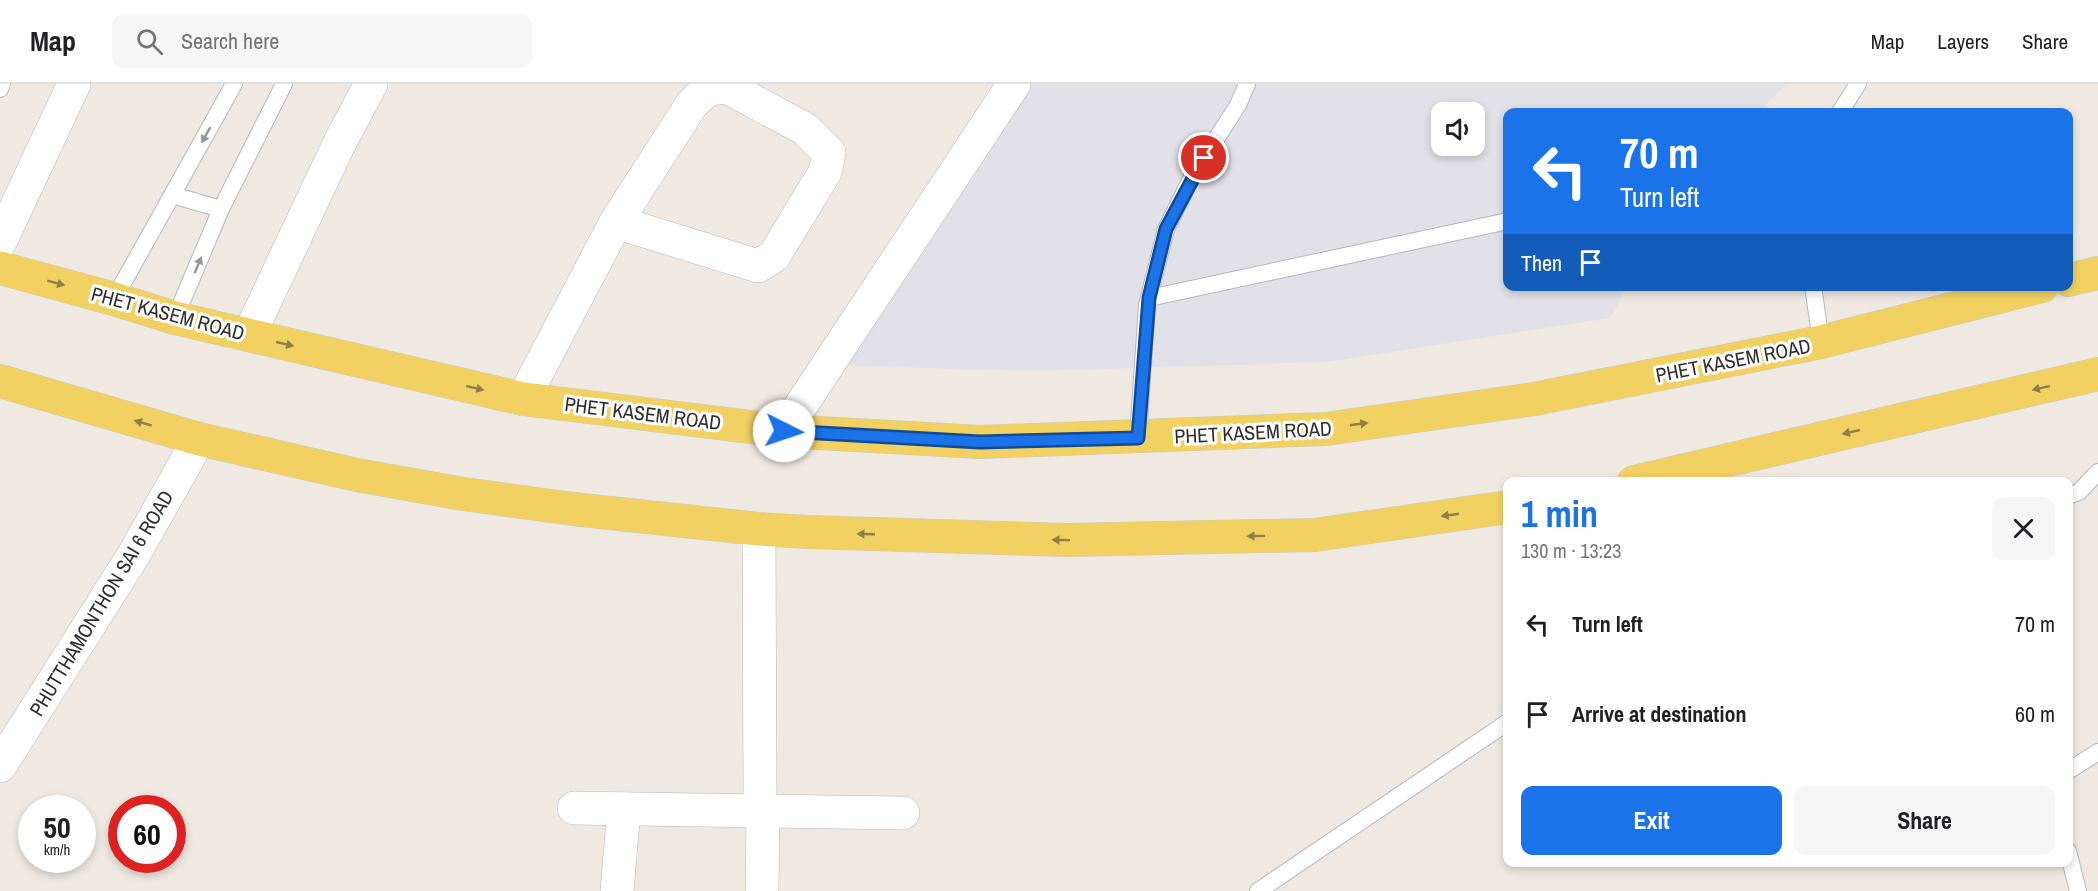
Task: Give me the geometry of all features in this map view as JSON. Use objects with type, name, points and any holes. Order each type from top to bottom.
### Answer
[{"type":"main road","name":"PHET KASEM ROAD","points":[[0,268],[175,318],[523,399],[784,431],[980,442],[1138,438],[1326,429],[1534,399],[1821,342],[2022,291]]},
{"type":"main road","points":[[2073,279],[2098,273]]},
{"type":"main road","points":[[1655,477],[2098,374]]},
{"type":"main road","points":[[0,381],[199,439],[357,475],[463,494],[573,509],[759,529],[1067,540],[1315,535],[1503,508]]},
{"type":"street","points":[[0,242],[74,84]]},
{"type":"street","points":[[249,335],[340,142],[371,84]]},
{"type":"street","points":[[784,431],[1014,84]]},
{"type":"street","points":[[523,399],[616,222],[692,104],[708,89],[727,87],[786,118],[805,129],[829,153],[825,172],[774,256],[758,266],[616,222]]},
{"type":"street","name":"PHUTTHAMONTHON SAI 6 ROAD","points":[[0,766],[133,556],[199,439]]},
{"type":"street","points":[[759,529],[762,891]]},
{"type":"street","points":[[574,808],[903,813]]},
{"type":"street","points":[[616,891],[624,809]]},
{"type":"lane","points":[[0,89],[2,84]]},
{"type":"lane","points":[[114,299],[234,84]]},
{"type":"lane","points":[[175,318],[221,209],[284,84]]},
{"type":"lane","points":[[1138,438],[1149,298],[1166,229],[1193,176],[1238,105],[1247,84]]},
{"type":"lane","points":[[1843,108],[1858,84]]},
{"type":"lane","points":[[172,195],[221,209]]},
{"type":"lane","points":[[1149,298],[1503,222]]},
{"type":"lane","points":[[1813,291],[1821,342]]},
{"type":"lane","points":[[2073,494],[2079,492],[2098,472]]},
{"type":"lane","points":[[1258,891],[1503,725]]},
{"type":"lane","points":[[2073,768],[2098,752]]},
{"type":"lane","points":[[2072,867],[2078,891]]},
{"type":"shaded area","points":[[1020,84],[1786,84],[1764,108],[1503,108],[1503,291],[1625,291],[1610,318],[1327,362],[1034,371],[815,365]]},
{"type":"route","points":[[784,431],[980,442],[1138,438],[1147,305],[1166,229],[1204,158]]}]
